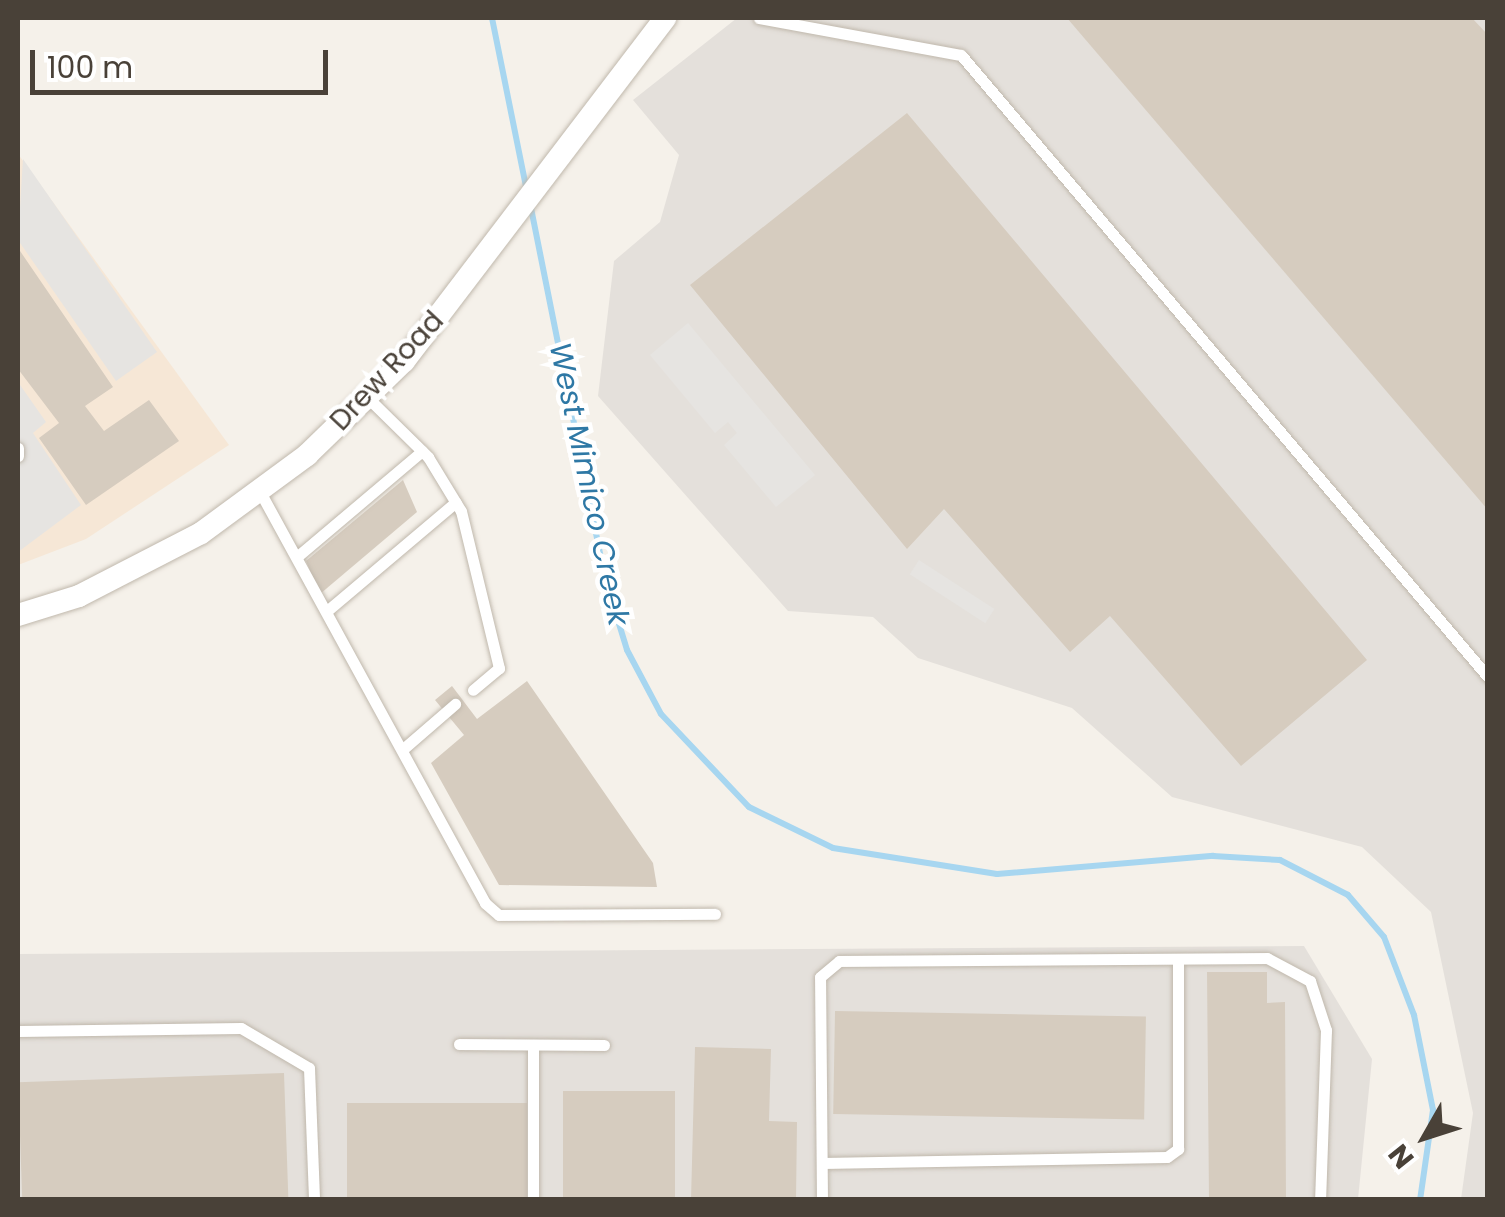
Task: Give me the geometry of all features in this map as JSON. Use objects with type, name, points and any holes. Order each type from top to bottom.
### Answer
[{"type":"street","name":"Drew Road","points":[[18,615],[79,596],[201,533],[259,490],[367,397],[473,272],[664,18]]},
{"type":"lane","points":[[759,18],[961,55],[1488,677]]},
{"type":"lane","points":[[367,397],[422,451],[456,502],[498,668],[473,690]]},
{"type":"lane","points":[[298,555],[422,451]]},
{"type":"lane","points":[[259,490],[499,916],[716,914]]},
{"type":"lane","points":[[328,610],[456,502]]},
{"type":"lane","points":[[403,750],[455,704]]},
{"type":"lane","points":[[822,1200],[820,977],[839,961],[1266,958],[1310,981],[1326,1030],[1320,1200]]},
{"type":"lane","points":[[822,1163],[1167,1157],[1178,1149],[1178,960]]},
{"type":"lane","points":[[18,1030],[241,1028],[310,1068],[314,1200]]},
{"type":"lane","points":[[459,1044],[604,1045]]},
{"type":"lane","points":[[532,1046],[533,1200]]},
{"type":"shaded area","points":[[737,18],[1487,18],[1487,1199],[1461,1199],[1473,1113],[1431,912],[1362,847],[1172,797],[1072,708],[918,658],[873,617],[788,611],[598,396],[614,261],[660,222],[679,155],[633,100]]},
{"type":"shaded area","points":[[18,154],[229,445],[86,539],[18,565]]},
{"type":"shaded area","points":[[23,159],[157,352],[116,381],[18,240]]},
{"type":"shaded area","points":[[688,323],[815,475],[776,507],[724,445],[737,433],[728,422],[715,433],[650,355]]},
{"type":"shaded area","points":[[18,382],[46,422],[33,433],[81,505],[18,552]]},
{"type":"shaded area","points":[[919,560],[994,609],[985,623],[910,574]]},
{"type":"shaded area","points":[[1304,946],[1372,1059],[1358,1199],[18,1199],[18,954]]},
{"type":"building","points":[[1067,18],[1472,18],[1488,35],[1488,510]]},
{"type":"building","points":[[907,113],[1367,660],[1241,766],[1110,616],[1070,652],[944,509],[907,549],[690,285]]},
{"type":"building","points":[[18,248],[113,387],[85,406],[104,431],[149,400],[179,441],[86,505],[39,438],[59,423],[18,369]]},
{"type":"building","points":[[403,480],[417,512],[320,594],[306,561]]},
{"type":"building","points":[[527,681],[653,863],[657,887],[499,885],[431,763],[464,735],[435,700],[452,686],[477,719]]},
{"type":"building","points":[[1207,972],[1267,972],[1267,1003],[1285,1002],[1286,1200],[1209,1200]]},
{"type":"building","points":[[835,1011],[1146,1016],[1144,1119],[833,1114]]},
{"type":"building","points":[[695,1047],[771,1049],[769,1121],[797,1122],[796,1200],[691,1200]]},
{"type":"building","points":[[284,1073],[288,1200],[22,1200],[18,1082]]},
{"type":"building","points":[[563,1091],[675,1091],[675,1200],[563,1200]]},
{"type":"building","points":[[347,1103],[527,1103],[527,1200],[347,1200]]},
{"type":"waterway","name":"West Mimico Creek","points":[[492,18],[527,191]]},
{"type":"waterway","name":"West Mimico Creek","points":[[531,208],[605,578],[627,650],[661,714],[749,807],[833,848],[997,874],[1213,856],[1280,860],[1348,895],[1384,937],[1414,1015],[1433,1110],[1420,1200]]}]
